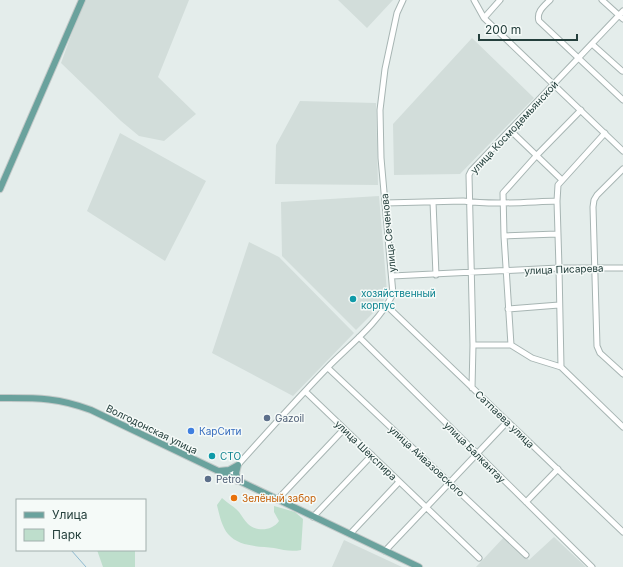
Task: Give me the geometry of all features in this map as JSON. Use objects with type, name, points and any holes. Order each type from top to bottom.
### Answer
[{"type":"main road","points":[[0,188],[82,0]]},
{"type":"main road","name":"Волгодонская улица","points":[[0,398],[54,399],[73,403],[91,410],[419,567]]},
{"type":"main road","points":[[217,471],[230,470],[238,465]]},
{"type":"main road","points":[[238,465],[236,473],[238,481]]},
{"type":"street","name":"улица Сеченова","points":[[228,476],[328,368],[359,337],[387,306],[393,294],[381,156],[380,110],[385,69],[396,13],[402,0]]},
{"type":"street","points":[[484,18],[500,0]]},
{"type":"street","points":[[550,0],[539,12],[539,21],[623,100]]},
{"type":"street","points":[[602,0],[622,15]]},
{"type":"street","points":[[473,1],[484,18],[623,151]]},
{"type":"street","name":"улица Космодемьянской","points":[[472,388],[472,273],[469,175],[471,171],[592,44],[622,15]]},
{"type":"street","points":[[592,44],[622,71]]},
{"type":"street","points":[[511,345],[504,236],[503,193],[581,110]]},
{"type":"street","points":[[510,130],[562,180]]},
{"type":"street","points":[[561,367],[557,234],[558,185],[605,133]]},
{"type":"street","points":[[623,169],[597,195],[594,200],[594,268],[597,346],[600,353],[623,374]]},
{"type":"street","points":[[385,203],[503,203],[557,201]]},
{"type":"street","points":[[433,202],[436,275]]},
{"type":"street","points":[[504,236],[557,234]]},
{"type":"street","name":"улица Писарева","points":[[392,276],[506,272],[559,268],[623,268]]},
{"type":"street","points":[[508,309],[559,305]]},
{"type":"street","name":"Сатпаева улица","points":[[387,306],[623,532]]},
{"type":"street","name":"улица Балкантау","points":[[359,337],[592,567]]},
{"type":"street","points":[[473,345],[511,345],[532,358],[561,367],[623,427]]},
{"type":"street","name":"улица Айвазовского","points":[[328,368],[526,555]]},
{"type":"street","name":"улица Шекспира","points":[[306,392],[479,558]]},
{"type":"street","points":[[385,551],[476,453],[507,422]]},
{"type":"street","points":[[277,500],[344,429]]},
{"type":"street","points":[[313,517],[372,455]]},
{"type":"street","points":[[526,502],[558,469]]},
{"type":"street","points":[[350,534],[399,482]]},
{"type":"shaded area","points":[[84,0],[189,0],[158,77],[196,114],[164,141],[139,136],[121,121],[61,63]]},
{"type":"shaded area","points":[[338,0],[393,0],[367,28]]},
{"type":"shaded area","points":[[472,38],[534,98],[460,174],[394,175],[393,124]]},
{"type":"shaded area","points":[[300,101],[376,103],[378,185],[275,184],[276,145]]},
{"type":"shaded area","points":[[120,133],[206,181],[165,261],[87,211]]},
{"type":"shaded area","points":[[379,196],[387,292],[382,304],[356,330],[282,256],[281,202]]},
{"type":"shaded area","points":[[249,242],[279,257],[354,333],[293,396],[212,353]]},
{"type":"shaded area","points":[[505,536],[529,560],[554,537],[586,567],[476,567]]},
{"type":"shaded area","points":[[344,540],[402,567],[332,567]]},
{"type":"green space","points":[[222,498],[237,510],[248,524],[252,527],[260,529],[272,527],[279,521],[274,512],[274,506],[295,512],[303,519],[301,550],[294,551],[243,544],[233,538],[224,528],[221,520],[217,505]]},
{"type":"green space","points":[[97,551],[135,551],[135,567],[103,567]]},
{"type":"waterway","points":[[72,551],[86,567]]},
{"type":"place","name":"хозяйственный корпус","points":[[353,299]]},
{"type":"place","name":"Gazoil","points":[[267,418]]},
{"type":"place","name":"КарСити","points":[[191,431]]},
{"type":"place","name":"СТО","points":[[212,456]]},
{"type":"place","name":"Petrol","points":[[208,479]]},
{"type":"place","name":"Зелёный забор","points":[[234,498]]}]
